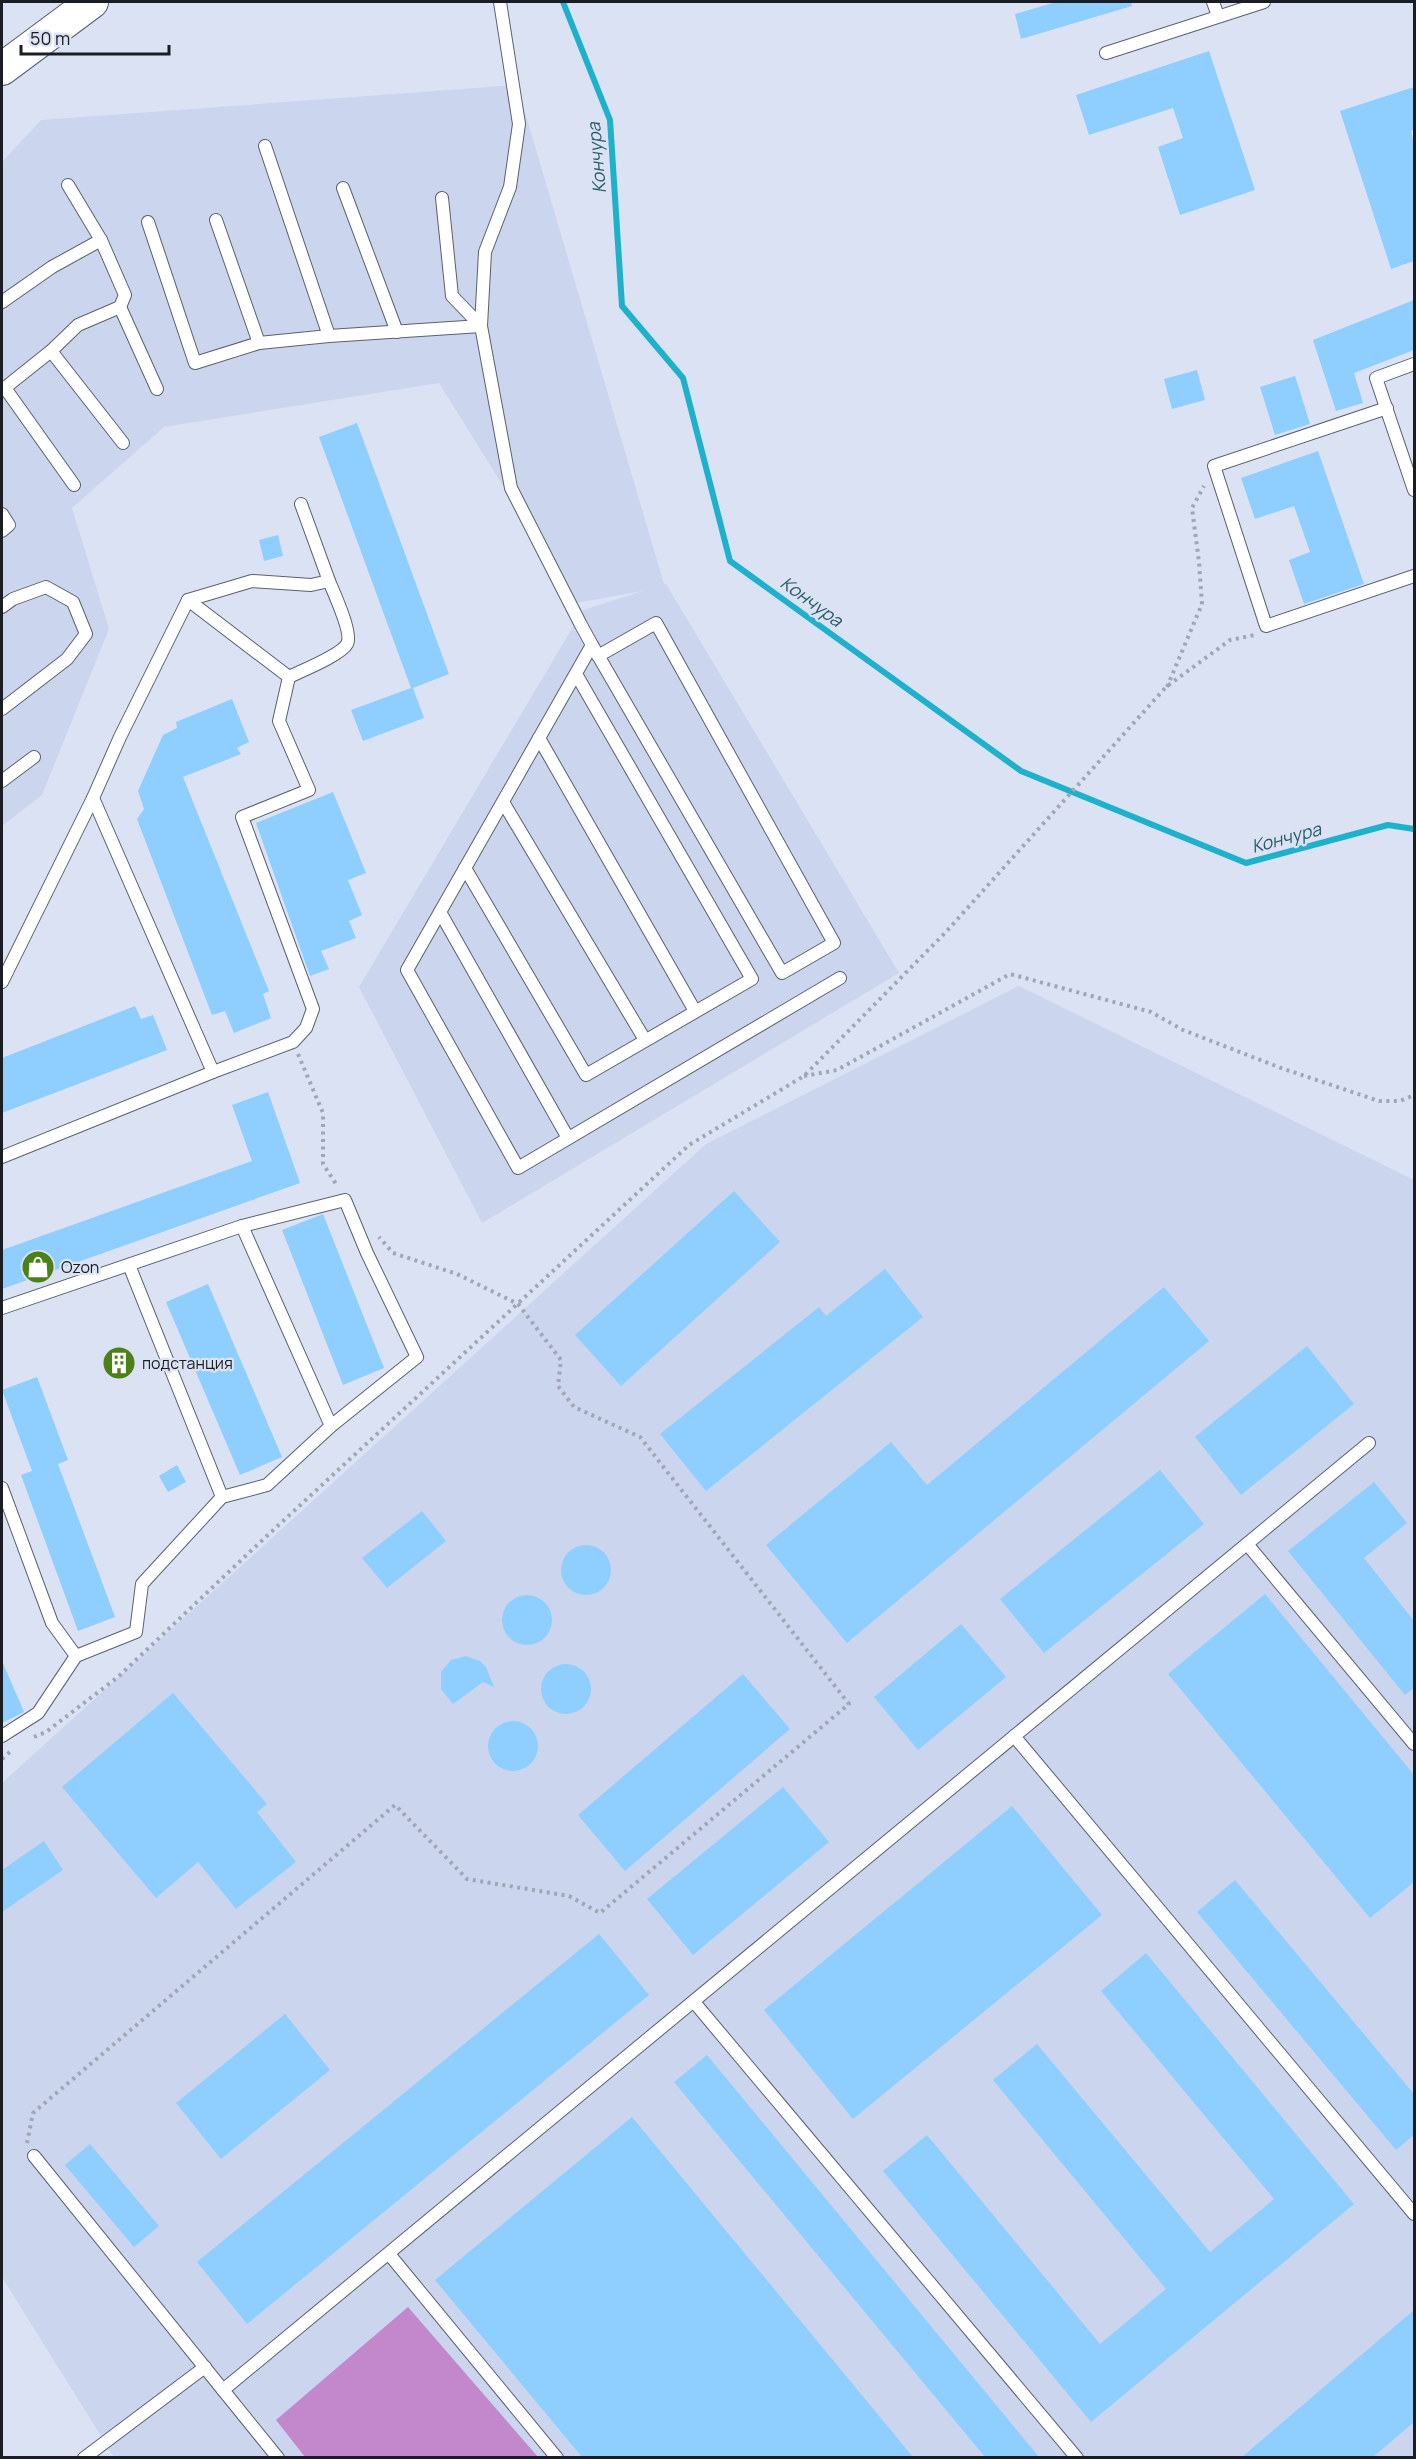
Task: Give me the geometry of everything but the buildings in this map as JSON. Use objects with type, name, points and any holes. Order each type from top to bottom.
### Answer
[{"type":"main road","points":[[2,69],[92,2]]},
{"type":"lane","points":[[500,2],[519,124],[510,187],[485,252],[481,327],[511,488],[595,651],[782,973],[834,943],[656,623],[595,651],[576,674],[407,970],[518,1168],[840,978]]},
{"type":"lane","points":[[1213,2],[1218,16]]},
{"type":"lane","points":[[1106,53],[1264,2]]},
{"type":"lane","points":[[265,146],[329,336]]},
{"type":"lane","points":[[68,185],[101,240],[124,295],[120,307],[157,389]]},
{"type":"lane","points":[[343,188],[397,332]]},
{"type":"lane","points":[[442,198],[452,296],[481,327]]},
{"type":"lane","points":[[216,220],[258,343]]},
{"type":"lane","points":[[148,222],[195,363],[258,343],[329,336],[481,327]]},
{"type":"lane","points":[[2,302],[52,267],[101,240]]},
{"type":"lane","points":[[74,485],[3,389],[51,351],[78,325],[120,307]]},
{"type":"lane","points":[[51,351],[123,443]]},
{"type":"lane","points":[[1414,364],[1376,378],[1414,490]]},
{"type":"lane","points":[[1387,408],[1214,466],[1266,626],[1414,576]]},
{"type":"lane","points":[[289,677],[340,651],[347,644],[348,634],[301,504]]},
{"type":"lane","points":[[2,514],[9,525],[2,531]]},
{"type":"lane","points":[[2,982],[188,600],[252,581],[311,585],[329,581]]},
{"type":"lane","points":[[2,607],[13,598],[46,587],[73,602],[86,634],[67,658],[2,709]]},
{"type":"lane","points":[[188,600],[289,677]]},
{"type":"lane","points":[[465,868],[586,1074],[752,979],[576,674]]},
{"type":"lane","points":[[2,1157],[293,1042],[306,1028],[313,1009],[242,817],[309,790],[279,721],[289,677]]},
{"type":"lane","points":[[539,738],[695,1011]]},
{"type":"lane","points":[[2,781],[34,757]]},
{"type":"lane","points":[[93,798],[213,1072]]},
{"type":"lane","points":[[503,802],[645,1040]]},
{"type":"lane","points":[[440,912],[568,1138]]},
{"type":"lane","points":[[2,1308],[242,1226],[345,1200],[367,1253],[417,1357],[332,1426],[267,1485],[222,1497],[142,1584],[136,1632],[75,1656],[38,1713],[2,1736]]},
{"type":"lane","points":[[242,1226],[332,1426]]},
{"type":"lane","points":[[129,1265],[222,1497]]},
{"type":"lane","points":[[224,2390],[1369,1443]]},
{"type":"lane","points":[[2,1488],[52,1623],[75,1656]]},
{"type":"lane","points":[[1247,1544],[1414,1744]]},
{"type":"lane","points":[[1014,1736],[1414,2214]]},
{"type":"lane","points":[[694,2001],[1077,2457]]},
{"type":"lane","points":[[30,2152],[278,2457]]},
{"type":"lane","points":[[389,2254],[557,2457]]},
{"type":"lane","points":[[84,2457],[205,2367]]},
{"type":"path","points":[[30,1738],[46,1732],[118,1677],[689,1145],[804,1076],[945,933],[1166,687],[1202,604],[1192,508]]},
{"type":"path","points":[[804,1076],[837,1070],[1010,974],[1151,1012],[1183,1030],[1270,1064],[1379,1101],[1400,1101],[1414,1096]]},
{"type":"path","points":[[293,1042],[323,1113],[323,1164],[345,1200]]},
{"type":"path","points":[[30,2152],[33,2113],[394,1805],[466,1879],[569,1896],[600,1913],[849,1704],[640,1437],[574,1407],[558,1386],[561,1360],[518,1304],[457,1274],[393,1253],[377,1235]]},
{"type":"path","points":[[2,1759],[16,1747]]},
{"type":"shaded area","points":[[517,85],[664,584],[899,973],[482,1223],[359,987],[583,610],[643,591],[576,603],[439,383],[164,427],[72,508],[109,629],[42,795],[2,826],[2,162],[41,120]]},
{"type":"shaded area","points":[[1019,986],[1414,1180],[1414,2457],[114,2457],[2,2277],[2,1783],[706,1144]]},
{"type":"shaded area","points":[[408,2307],[538,2457],[305,2457],[276,2420]]},
{"type":"waterway","name":"Кончура","points":[[563,2],[610,120],[622,306],[683,378],[730,561],[1021,771],[1246,863],[1388,825],[1414,829]]},
{"type":"place","name":"Ozon","points":[[38,1267]]},
{"type":"place","name":"подстанция","points":[[119,1363]]}]
